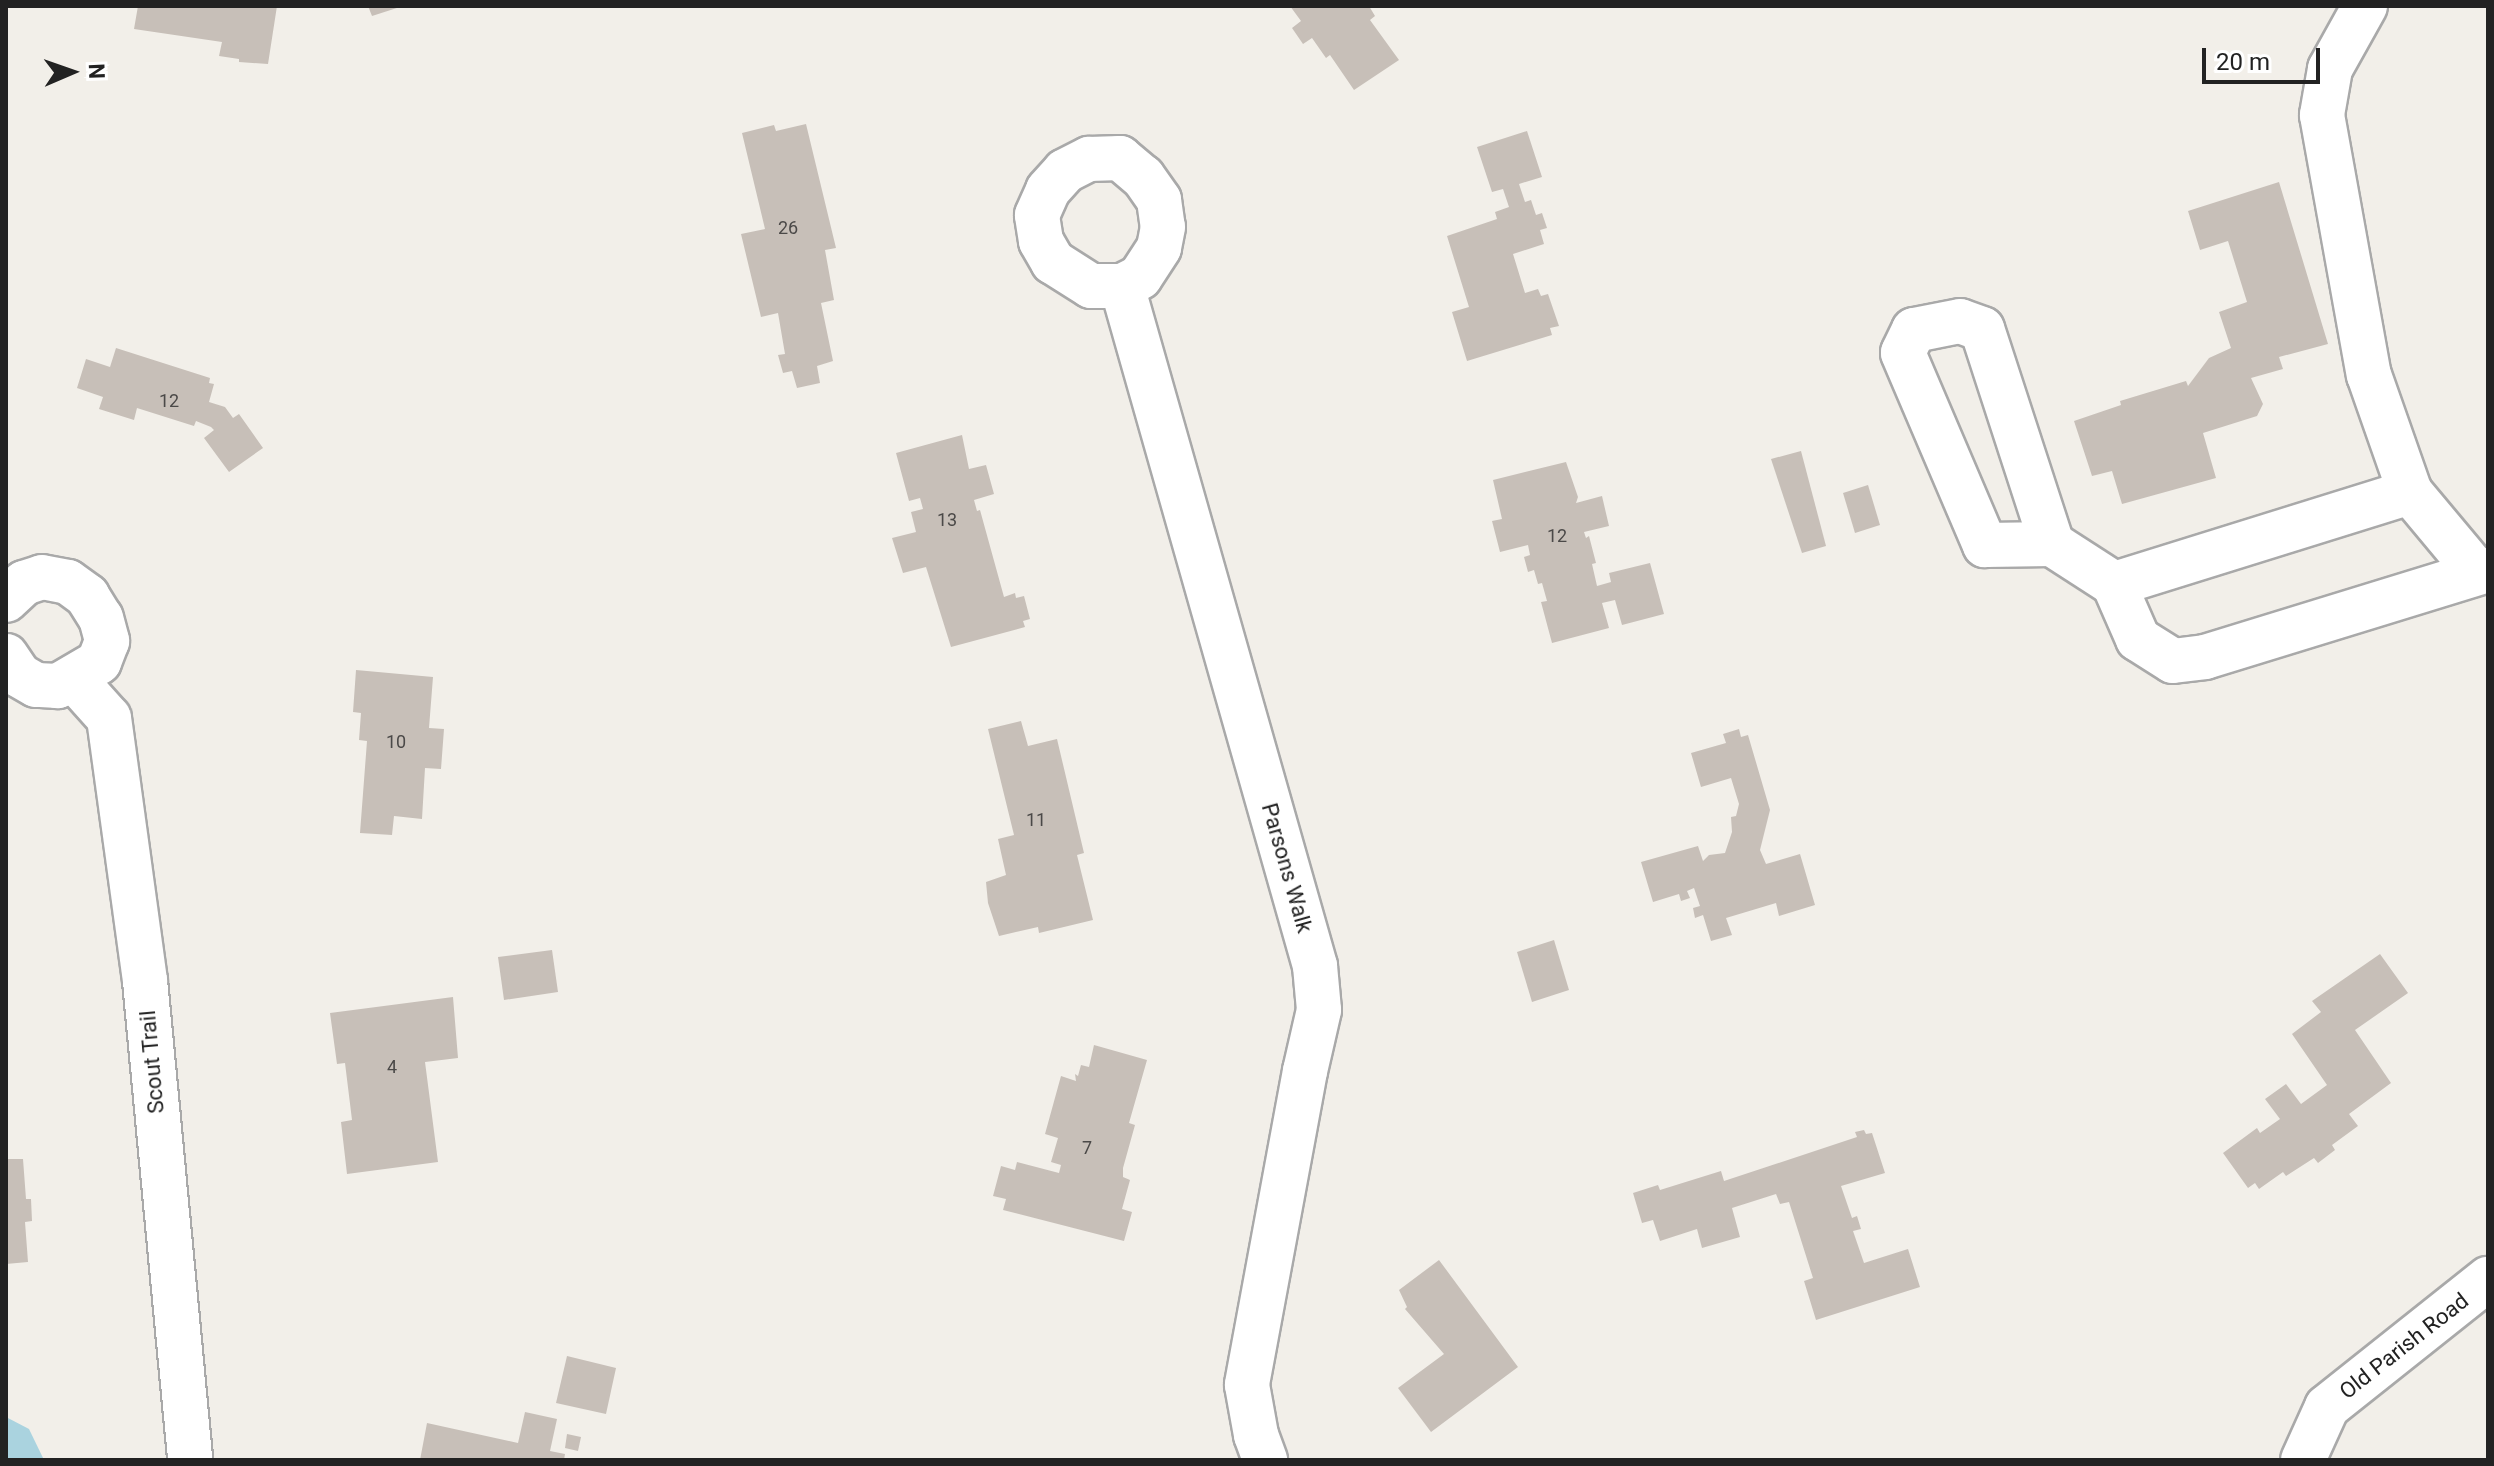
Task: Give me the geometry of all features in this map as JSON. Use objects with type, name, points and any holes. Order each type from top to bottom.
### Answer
[{"type":"street","points":[[2052,544],[1982,329],[1960,321],[1914,330],[1903,353],[1985,545],[2052,544],[2114,584],[2138,639],[2173,661],[2205,657],[2482,571],[2410,492],[2369,375],[2322,115],[2330,69],[2365,6]]},
{"type":"street","name":"Parsons Walk","points":[[1122,286],[1315,966],[1319,1010],[1247,1385],[1256,1435],[1265,1460]]},
{"type":"street","points":[[2114,584],[2410,492]]},
{"type":"street","points":[[6,600],[24,583],[42,577],[68,582],[87,596],[101,618],[107,641],[99,662],[58,686],[36,685],[19,675],[6,656]]},
{"type":"street","name":"Scout Trail","points":[[74,679],[109,718],[145,981],[190,1460]]},
{"type":"street","name":"Old Parish Road","points":[[2303,1460],[2327,1407],[2488,1279]]},
{"type":"water","points":[[6,1417],[29,1429],[44,1460],[6,1460]]},
{"type":"building","points":[[138,6],[277,6],[268,64],[239,62],[239,59],[219,56],[222,42],[134,29]]},
{"type":"building","points":[[368,6],[400,6],[400,7],[372,16]]},
{"type":"building","points":[[1290,6],[1369,6],[1375,16],[1370,20],[1399,60],[1354,90],[1330,55],[1326,58],[1312,38],[1303,44],[1292,28],[1301,21]]},
{"type":"building","points":[[806,124],[836,248],[825,250],[834,300],[821,303],[833,361],[817,366],[820,383],[797,388],[792,371],[783,373],[778,355],[785,354],[778,313],[761,317],[741,234],[765,229],[742,133],[774,125],[776,131]]},
{"type":"building","points":[[1527,131],[1542,177],[1519,184],[1525,202],[1531,200],[1536,215],[1542,213],[1547,228],[1540,230],[1544,244],[1513,254],[1525,293],[1538,289],[1541,296],[1548,294],[1559,326],[1550,328],[1552,335],[1467,361],[1452,312],[1469,307],[1447,236],[1497,219],[1495,212],[1509,207],[1503,189],[1492,192],[1477,147]]},
{"type":"building","points":[[2279,182],[2328,344],[2279,357],[2283,369],[2251,378],[2263,404],[2257,416],[2203,433],[2216,478],[2122,504],[2112,471],[2092,476],[2074,421],[2121,405],[2120,401],[2186,381],[2188,386],[2209,358],[2231,348],[2219,312],[2247,302],[2228,241],[2200,250],[2188,211]]},
{"type":"building","points":[[116,348],[210,378],[209,383],[214,384],[209,402],[225,407],[233,418],[239,414],[263,448],[229,472],[204,438],[214,430],[211,427],[196,421],[194,426],[137,408],[134,420],[99,409],[103,397],[77,388],[86,359],[110,367]]},
{"type":"building","points":[[962,435],[969,469],[986,465],[994,494],[974,500],[977,511],[980,510],[1004,597],[1015,593],[1016,598],[1024,596],[1030,619],[1023,621],[1025,627],[951,647],[926,567],[903,573],[892,538],[916,532],[911,512],[923,509],[920,498],[909,501],[896,453]]},
{"type":"building","points":[[1801,451],[1826,546],[1802,553],[1771,459]]},
{"type":"building","points":[[1566,462],[1578,497],[1576,503],[1602,496],[1609,526],[1584,532],[1586,538],[1589,536],[1596,563],[1592,564],[1597,586],[1611,582],[1609,573],[1650,563],[1664,614],[1622,625],[1615,600],[1602,603],[1609,628],[1552,643],[1541,602],[1547,601],[1542,583],[1538,584],[1534,570],[1528,572],[1524,557],[1530,555],[1528,545],[1500,552],[1492,521],[1502,519],[1493,480]]},
{"type":"building","points":[[1868,485],[1880,525],[1855,533],[1843,493]]},
{"type":"building","points":[[356,670],[433,677],[429,728],[444,729],[441,769],[425,768],[422,819],[394,816],[392,835],[360,833],[367,741],[359,740],[361,713],[353,712]]},
{"type":"building","points":[[1021,721],[1028,746],[1057,739],[1084,853],[1077,855],[1093,920],[1039,933],[1038,927],[999,936],[988,903],[986,882],[1006,875],[998,839],[1014,835],[988,729]]},
{"type":"building","points":[[1739,729],[1741,737],[1748,735],[1770,810],[1760,850],[1766,864],[1800,854],[1815,905],[1779,916],[1776,903],[1726,918],[1732,935],[1711,941],[1703,915],[1695,918],[1693,908],[1700,906],[1694,888],[1687,891],[1690,898],[1681,901],[1679,894],[1653,902],[1641,862],[1698,846],[1703,861],[1709,855],[1725,853],[1732,832],[1731,817],[1736,816],[1739,804],[1731,778],[1701,787],[1691,753],[1726,743],[1723,734]]},
{"type":"building","points":[[1554,940],[1569,990],[1532,1002],[1517,952]]},
{"type":"building","points":[[552,950],[558,992],[504,1000],[498,957]]},
{"type":"building","points":[[2380,954],[2408,993],[2355,1030],[2391,1083],[2349,1114],[2358,1126],[2332,1145],[2335,1150],[2318,1163],[2314,1158],[2286,1176],[2283,1172],[2259,1189],[2255,1183],[2248,1188],[2223,1153],[2257,1128],[2260,1133],[2280,1119],[2265,1099],[2286,1084],[2301,1104],[2327,1085],[2292,1034],[2321,1012],[2312,1001]]},
{"type":"building","points":[[453,997],[458,1058],[425,1062],[438,1162],[347,1174],[341,1122],[352,1120],[345,1063],[337,1064],[330,1013]]},
{"type":"building","points":[[1094,1045],[1147,1060],[1129,1123],[1135,1125],[1123,1168],[1123,1177],[1130,1180],[1122,1209],[1132,1212],[1124,1241],[1003,1210],[1006,1199],[993,1196],[1001,1166],[1015,1170],[1017,1162],[1059,1173],[1061,1165],[1051,1162],[1058,1138],[1045,1134],[1061,1076],[1076,1081],[1075,1074],[1078,1076],[1081,1065],[1089,1067]]},
{"type":"building","points":[[1864,1130],[1866,1134],[1872,1133],[1885,1173],[1841,1186],[1852,1218],[1857,1216],[1861,1229],[1853,1231],[1864,1263],[1908,1249],[1920,1287],[1816,1320],[1804,1281],[1813,1278],[1789,1202],[1780,1204],[1776,1194],[1732,1208],[1740,1237],[1702,1248],[1697,1229],[1660,1241],[1653,1220],[1642,1223],[1633,1193],[1658,1185],[1660,1190],[1721,1171],[1724,1181],[1857,1137],[1855,1132]]},
{"type":"building","points":[[6,1159],[23,1159],[26,1199],[31,1199],[32,1221],[25,1222],[28,1262],[6,1264]]},
{"type":"building","points":[[1439,1260],[1518,1367],[1431,1432],[1398,1388],[1444,1354],[1405,1309],[1407,1307],[1399,1290]]},
{"type":"building","points":[[567,1356],[616,1368],[606,1414],[556,1403]]},
{"type":"building","points":[[525,1412],[557,1419],[550,1451],[565,1454],[564,1460],[420,1460],[427,1423],[518,1443]]},
{"type":"building","points":[[567,1434],[581,1437],[578,1451],[565,1448]]}]
